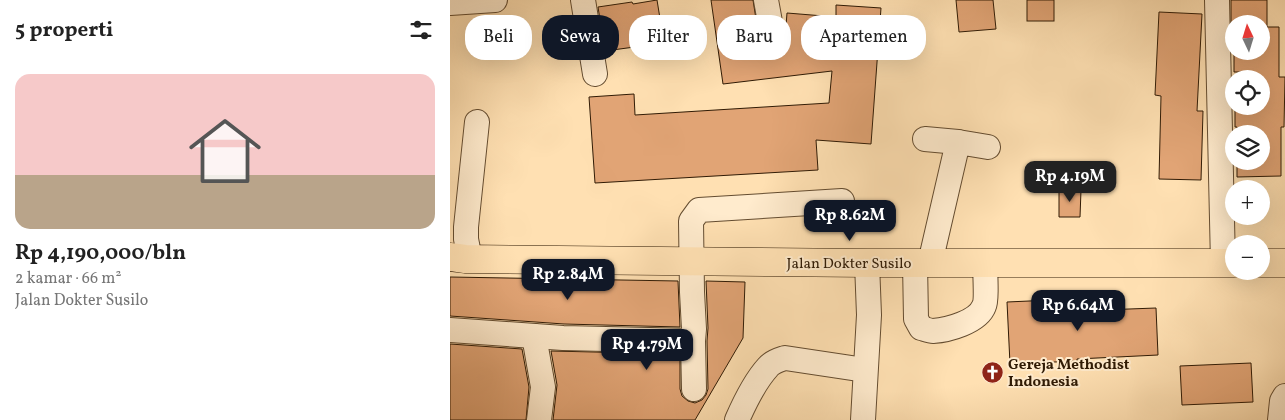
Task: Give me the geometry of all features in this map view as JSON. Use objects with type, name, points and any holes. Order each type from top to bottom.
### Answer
[{"type":"main road","name":"Jalan Dokter Susilo","points":[[459,259],[867,263],[1225,263]]},
{"type":"main road","points":[[1270,263],[1285,263]]},
{"type":"street","points":[[450,3],[495,0]]},
{"type":"street","points":[[583,0],[595,74]]},
{"type":"street","points":[[766,0],[769,15]]},
{"type":"street","points":[[1217,0],[1227,235]]},
{"type":"street","points":[[459,259],[466,239],[477,122]]},
{"type":"street","points":[[925,139],[988,147]]},
{"type":"street","points":[[958,142],[922,263],[916,318],[921,328],[931,331],[955,326],[970,321],[979,314],[985,306],[985,262]]},
{"type":"street","points":[[694,388],[692,221],[699,210],[842,201]]},
{"type":"street","points":[[863,420],[869,314],[867,263]]},
{"type":"street","points":[[450,330],[563,338],[693,341]]},
{"type":"street","points":[[534,336],[543,387],[539,420]]},
{"type":"street","points":[[737,420],[751,392],[768,366],[778,360],[785,358],[865,370]]},
{"type":"street","points":[[1280,420],[1282,401],[1285,396]]},
{"type":"building","points":[[657,0],[659,15],[629,15],[629,48],[619,49],[619,15],[599,15],[598,7],[632,2],[633,4]]},
{"type":"building","points":[[711,0],[753,0],[755,15],[717,15],[717,42]]},
{"type":"building","points":[[956,0],[993,0],[996,29],[959,32]]},
{"type":"building","points":[[1027,0],[1054,0],[1054,21],[1027,21]]},
{"type":"building","points":[[1231,0],[1267,0],[1267,15],[1231,15]]},
{"type":"building","points":[[836,5],[881,8],[880,15],[836,15]]},
{"type":"building","points":[[1159,12],[1202,14],[1197,111],[1203,111],[1201,180],[1159,179],[1161,96],[1155,95]]},
{"type":"building","points":[[787,13],[812,15],[801,15],[801,60],[877,60],[871,144],[816,140],[818,170],[595,183],[589,97],[634,94],[635,115],[829,103],[832,71],[723,84],[720,60],[791,60],[791,15],[787,15]]},
{"type":"building","points":[[1270,27],[1279,27],[1279,77],[1285,77],[1284,127],[1281,127],[1281,176],[1237,177],[1237,170],[1270,170],[1270,125],[1235,125],[1235,115],[1270,115],[1270,70],[1234,70],[1234,60],[1270,60]]},
{"type":"building","points":[[1059,189],[1081,190],[1080,217],[1059,217]]},
{"type":"building","points":[[450,277],[678,281],[680,327],[564,324],[450,316]]},
{"type":"building","points":[[706,281],[745,282],[743,338],[695,420],[553,420],[557,385],[551,351],[680,354],[680,389],[682,396],[688,401],[695,403],[702,400],[708,389]]},
{"type":"building","points":[[1074,299],[1075,311],[1156,308],[1158,355],[1010,364],[1007,302]]},
{"type":"building","points":[[450,344],[522,349],[529,387],[526,420],[450,420]]},
{"type":"building","points":[[1251,363],[1253,402],[1182,405],[1180,366]]},
{"type":"place","name":"Gereja Methodist Indonesia","points":[[992,373]]}]
